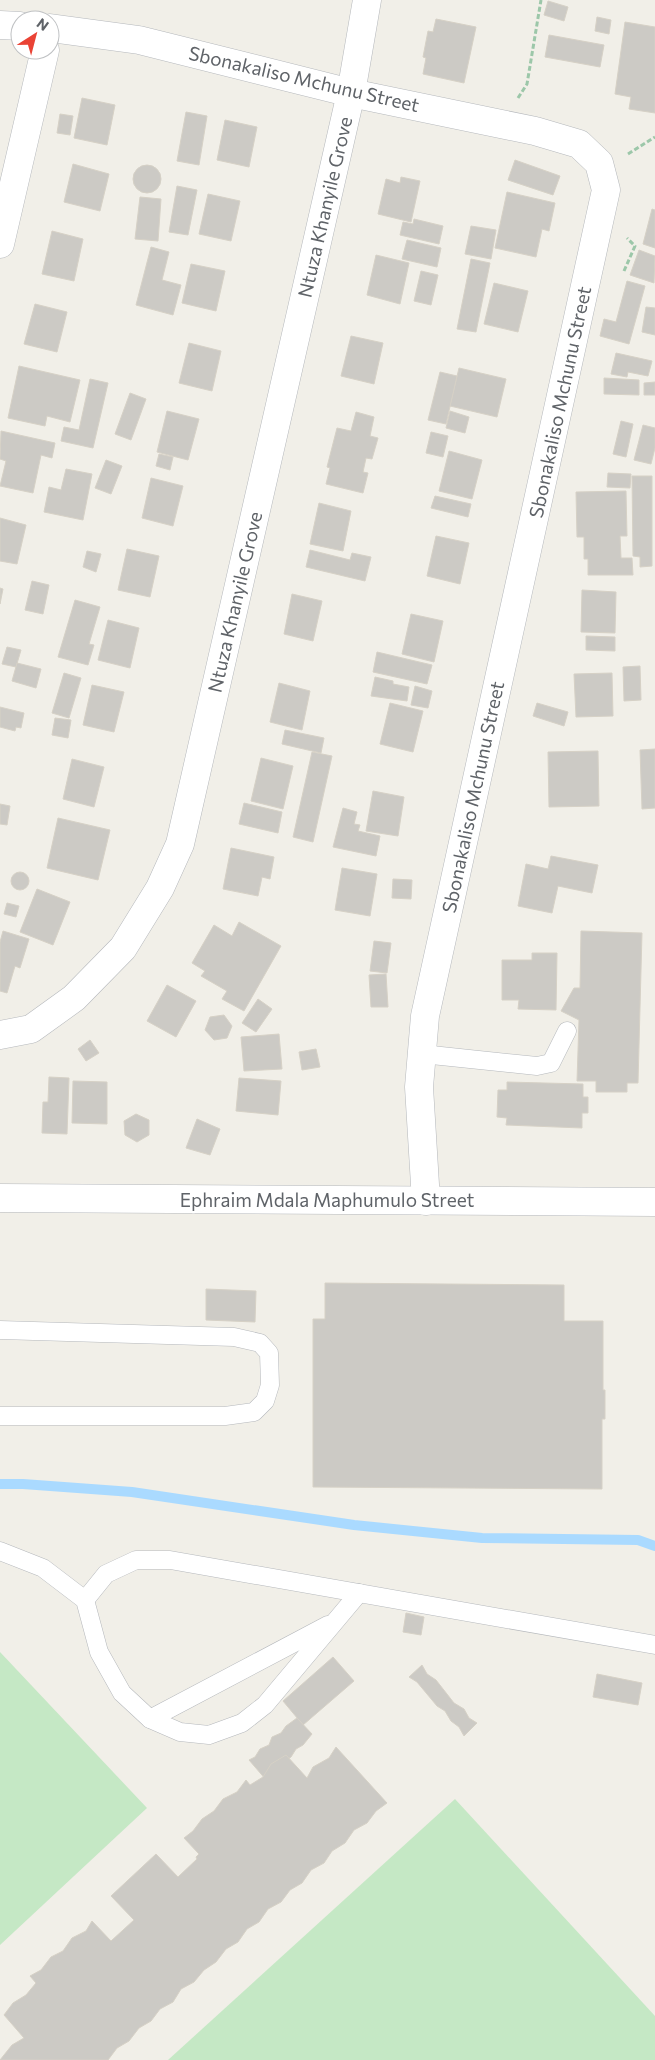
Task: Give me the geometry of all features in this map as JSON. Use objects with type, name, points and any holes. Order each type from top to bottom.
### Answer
[{"type":"street","name":"Ntuza Khanyile Grove","points":[[0,1035],[31,1030],[74,998],[123,948],[160,888],[180,844],[351,93],[367,0]]},
{"type":"street","name":"Sbonakaliso Mchunu Street","points":[[60,29],[139,40],[351,93],[535,131],[579,144],[599,163],[606,190],[425,1016],[419,1087],[426,1201]]},
{"type":"street","points":[[0,244],[43,60]]},
{"type":"street","name":"Ephraim Mdala Maphumulo Street","points":[[0,1198],[655,1202]]},
{"type":"lane","points":[[422,1054],[537,1066],[551,1063],[567,1031]]},
{"type":"lane","points":[[0,1330],[234,1337],[260,1343],[269,1353],[270,1385],[265,1401],[254,1412],[225,1416],[0,1416]]},
{"type":"lane","points":[[0,1551],[42,1568],[85,1600],[99,1652],[122,1693],[150,1718],[180,1732],[209,1735],[242,1723],[265,1705],[358,1593]]},
{"type":"lane","points":[[85,1600],[106,1574],[136,1560],[170,1560],[655,1645]]},
{"type":"lane","points":[[150,1718],[337,1620]]},
{"type":"path","points":[[503,124],[527,84],[541,0]]},
{"type":"green space","points":[[0,1652],[147,1808],[0,1945]]},
{"type":"green space","points":[[455,1799],[655,2016],[655,2060],[168,2060]]},
{"type":"building","points":[[548,1],[568,7],[564,21],[544,15]]},
{"type":"building","points":[[597,17],[611,20],[609,34],[595,31]]},
{"type":"building","points":[[436,19],[476,27],[464,83],[423,74],[426,58],[423,57],[428,31],[433,32]]},
{"type":"building","points":[[625,22],[655,27],[655,113],[629,109],[631,97],[615,94]]},
{"type":"building","points":[[549,35],[604,45],[600,67],[545,57]]},
{"type":"building","points":[[82,98],[115,105],[107,145],[74,138]]},
{"type":"building","points":[[186,112],[207,116],[199,165],[177,161]]},
{"type":"building","points":[[60,114],[73,116],[70,135],[57,133]]},
{"type":"building","points":[[225,120],[257,127],[249,167],[217,160]]},
{"type":"building","points":[[515,160],[560,176],[553,195],[508,180]]},
{"type":"building","points":[[73,164],[109,174],[100,211],[64,202]]},
{"type":"building","points":[[147,165],[157,169],[161,179],[157,189],[147,193],[137,189],[133,179],[137,169]]},
{"type":"building","points":[[401,177],[420,181],[411,222],[378,214],[386,179],[400,183]]},
{"type":"building","points":[[177,186],[197,190],[188,235],[169,232]]},
{"type":"building","points":[[507,192],[555,203],[549,231],[542,229],[536,257],[495,248]]},
{"type":"building","points":[[208,194],[240,201],[231,241],[199,234]]},
{"type":"building","points":[[140,197],[161,199],[158,241],[135,239]]},
{"type":"building","points":[[652,209],[655,210],[655,248],[643,244]]},
{"type":"building","points":[[414,219],[443,226],[439,244],[400,235],[403,222],[413,224]]},
{"type":"building","points":[[471,226],[496,230],[491,259],[465,254]]},
{"type":"building","points":[[52,231],[83,239],[74,281],[42,274]]},
{"type":"building","points":[[407,240],[441,248],[437,267],[402,259]]},
{"type":"building","points":[[151,247],[169,252],[162,280],[181,285],[173,315],[136,305]]},
{"type":"building","points":[[639,250],[655,256],[654,283],[630,275]]},
{"type":"building","points":[[376,255],[409,263],[400,304],[367,295]]},
{"type":"building","points":[[471,259],[490,263],[476,332],[457,329]]},
{"type":"building","points":[[191,264],[225,271],[216,311],[182,303]]},
{"type":"building","points":[[421,271],[438,275],[431,305],[414,301]]},
{"type":"building","points":[[627,281],[645,286],[629,344],[600,336],[604,319],[616,322]]},
{"type":"building","points":[[494,283],[528,291],[518,332],[484,324]]},
{"type":"building","points":[[35,304],[67,312],[57,352],[24,344]]},
{"type":"building","points":[[646,307],[655,308],[655,335],[642,332]]},
{"type":"building","points":[[351,336],[383,343],[374,384],[341,376]]},
{"type":"building","points":[[189,343],[221,351],[212,391],[179,383]]},
{"type":"building","points":[[616,353],[652,361],[648,376],[628,372],[627,377],[611,374]]},
{"type":"building","points":[[19,366],[80,380],[70,422],[47,416],[45,426],[8,418]]},
{"type":"building","points":[[459,368],[506,379],[497,417],[450,406]]},
{"type":"building","points":[[440,372],[457,376],[446,424],[428,420]]},
{"type":"building","points":[[604,378],[639,380],[639,395],[604,394]]},
{"type":"building","points":[[90,379],[108,383],[93,448],[61,441],[64,427],[79,430]]},
{"type":"building","points":[[655,382],[655,395],[644,395],[644,383]]},
{"type":"building","points":[[130,393],[146,399],[131,440],[115,434]]},
{"type":"building","points":[[167,411],[199,419],[188,460],[157,452]]},
{"type":"building","points":[[450,411],[469,417],[465,433],[446,428]]},
{"type":"building","points":[[356,412],[374,417],[370,436],[378,438],[372,459],[366,458],[363,472],[368,473],[363,493],[326,484],[330,468],[327,467],[337,428],[351,431]]},
{"type":"building","points":[[621,421],[633,424],[626,457],[613,454]]},
{"type":"building","points":[[643,425],[655,428],[655,448],[651,464],[634,460]]},
{"type":"building","points":[[1,431],[55,443],[52,458],[41,455],[33,493],[0,486],[6,461],[0,459]]},
{"type":"building","points":[[431,432],[448,436],[443,457],[426,453]]},
{"type":"building","points":[[449,451],[482,460],[472,499],[439,491]]},
{"type":"building","points":[[159,454],[173,457],[170,470],[156,466]]},
{"type":"building","points":[[106,460],[122,466],[111,494],[95,488]]},
{"type":"building","points":[[66,469],[92,474],[83,520],[44,512],[49,487],[61,490]]},
{"type":"building","points":[[608,473],[631,474],[630,488],[607,487]]},
{"type":"building","points":[[632,476],[652,476],[652,566],[640,567],[640,557],[633,556]]},
{"type":"building","points":[[151,478],[183,486],[173,526],[142,518]]},
{"type":"building","points":[[626,491],[627,536],[620,536],[621,558],[632,558],[633,575],[588,575],[588,559],[584,559],[584,537],[577,537],[576,492]]},
{"type":"building","points":[[435,496],[471,504],[468,517],[431,508]]},
{"type":"building","points":[[319,503],[351,511],[343,551],[310,544]]},
{"type":"building","points":[[0,518],[26,525],[17,564],[0,561]]},
{"type":"building","points":[[436,536],[469,543],[460,584],[427,576]]},
{"type":"building","points":[[127,549],[159,556],[150,597],[118,590]]},
{"type":"building","points":[[310,550],[350,560],[352,553],[371,557],[365,581],[306,567]]},
{"type":"building","points":[[87,551],[101,554],[96,572],[83,567]]},
{"type":"building","points":[[32,581],[49,585],[43,614],[25,610]]},
{"type":"building","points":[[0,588],[3,589],[0,604]]},
{"type":"building","points":[[582,590],[616,592],[615,633],[581,632]]},
{"type":"building","points":[[292,594],[322,601],[313,641],[284,634]]},
{"type":"building","points":[[75,600],[100,607],[89,644],[94,645],[88,665],[58,657]]},
{"type":"building","points":[[411,614],[443,621],[434,662],[402,654]]},
{"type":"building","points":[[108,620],[139,628],[130,668],[98,660]]},
{"type":"building","points":[[586,636],[615,637],[615,651],[586,650]]},
{"type":"building","points":[[7,647],[21,650],[16,667],[2,664]]},
{"type":"building","points":[[377,652],[432,665],[427,684],[373,672]]},
{"type":"building","points":[[17,663],[41,669],[36,688],[12,681]]},
{"type":"building","points":[[640,666],[641,700],[624,701],[623,667]]},
{"type":"building","points":[[64,673],[81,678],[69,718],[52,713]]},
{"type":"building","points":[[612,673],[613,716],[576,717],[574,674]]},
{"type":"building","points":[[375,677],[393,681],[393,684],[409,687],[407,701],[371,696]]},
{"type":"building","points":[[279,683],[310,691],[302,730],[270,722]]},
{"type":"building","points":[[92,685],[124,692],[114,732],[83,725]]},
{"type":"building","points":[[415,686],[432,691],[428,708],[411,705]]},
{"type":"building","points":[[390,703],[423,711],[413,752],[380,744]]},
{"type":"building","points":[[537,703],[568,712],[564,726],[533,716]]},
{"type":"building","points":[[0,707],[24,713],[21,728],[16,727],[15,731],[0,727]]},
{"type":"building","points":[[55,718],[71,720],[68,738],[52,735]]},
{"type":"building","points":[[285,730],[324,738],[321,753],[282,744]]},
{"type":"building","points":[[655,749],[655,808],[642,809],[640,750]]},
{"type":"building","points":[[598,751],[599,806],[549,807],[548,752]]},
{"type":"building","points":[[312,752],[332,756],[313,842],[293,837]]},
{"type":"building","points":[[261,758],[293,766],[283,809],[251,801]]},
{"type":"building","points":[[72,759],[104,767],[94,807],[63,799]]},
{"type":"building","points":[[373,791],[404,797],[398,836],[366,831]]},
{"type":"building","points":[[244,803],[282,812],[278,833],[239,824]]},
{"type":"building","points":[[0,804],[10,806],[7,825],[0,824]]},
{"type":"building","points":[[343,808],[357,812],[354,824],[360,825],[358,831],[380,836],[376,856],[333,847]]},
{"type":"building","points":[[58,818],[110,830],[98,880],[47,868]]},
{"type":"building","points":[[231,848],[274,857],[270,879],[262,877],[258,896],[223,889]]},
{"type":"building","points":[[551,856],[598,865],[592,893],[558,886],[552,913],[518,906],[526,864],[548,869]]},
{"type":"building","points":[[342,868],[377,874],[370,916],[335,910]]},
{"type":"building","points":[[16,872],[24,872],[29,877],[27,888],[16,890],[11,885],[11,877]]},
{"type":"building","points":[[393,879],[412,880],[411,899],[392,898]]},
{"type":"building","points":[[37,889],[70,902],[53,945],[20,932]]},
{"type":"building","points":[[7,903],[19,906],[16,917],[4,914]]},
{"type":"building","points":[[239,922],[281,946],[244,1011],[222,999],[227,991],[201,976],[205,971],[192,963],[214,925],[232,936]]},
{"type":"building","points":[[3,931],[29,939],[20,968],[15,966],[7,993],[0,991],[0,942]]},
{"type":"building","points":[[581,931],[642,933],[638,1083],[627,1083],[627,1092],[596,1092],[596,1081],[577,1081],[579,1020],[561,1011],[574,988],[580,988]]},
{"type":"building","points":[[374,941],[391,943],[387,973],[370,971]]},
{"type":"building","points":[[532,953],[557,953],[556,1010],[518,1009],[519,1000],[502,1000],[502,960],[532,960]]},
{"type":"building","points":[[386,974],[388,1007],[371,1007],[369,975]]},
{"type":"building","points":[[167,985],[196,1001],[176,1037],[147,1021]]},
{"type":"building","points":[[258,999],[272,1009],[256,1032],[242,1023]]},
{"type":"building","points":[[224,1015],[232,1026],[227,1038],[214,1040],[205,1030],[210,1017]]},
{"type":"building","points":[[279,1034],[282,1069],[244,1071],[241,1037]]},
{"type":"building","points":[[90,1040],[99,1053],[86,1061],[78,1049]]},
{"type":"building","points":[[316,1049],[320,1067],[302,1070],[299,1052]]},
{"type":"building","points":[[49,1077],[69,1078],[67,1134],[42,1133],[43,1102],[48,1102]]},
{"type":"building","points":[[239,1078],[281,1081],[278,1115],[236,1111]]},
{"type":"building","points":[[73,1081],[107,1082],[107,1124],[72,1123]]},
{"type":"building","points":[[507,1082],[583,1084],[583,1097],[588,1097],[588,1113],[582,1113],[582,1128],[506,1125],[507,1118],[497,1117],[498,1090],[507,1090]]},
{"type":"building","points":[[136,1114],[149,1120],[149,1135],[137,1142],[125,1135],[124,1121]]},
{"type":"building","points":[[197,1119],[220,1129],[210,1155],[186,1148]]},
{"type":"building","points":[[325,1283],[564,1285],[564,1321],[603,1321],[605,1419],[602,1419],[602,1489],[313,1487],[313,1319],[325,1319]]},
{"type":"building","points":[[206,1289],[256,1291],[255,1322],[206,1320]]},
{"type":"building","points":[[406,1613],[424,1617],[421,1635],[403,1632]]},
{"type":"building","points":[[333,1657],[354,1681],[303,1725],[283,1701]]},
{"type":"building","points":[[422,1665],[427,1674],[436,1680],[454,1703],[464,1709],[469,1718],[477,1723],[464,1736],[445,1711],[437,1706],[417,1682],[409,1677]]},
{"type":"building","points":[[597,1674],[642,1683],[638,1705],[593,1697]]},
{"type":"building","points":[[297,1718],[312,1734],[279,1769],[272,1772],[267,1781],[249,1760],[255,1757],[260,1749],[269,1745],[272,1737],[281,1733],[286,1726]]},
{"type":"building","points":[[336,1747],[387,1803],[376,1811],[367,1823],[354,1830],[345,1843],[332,1851],[324,1863],[311,1870],[302,1883],[290,1890],[281,1902],[268,1909],[259,1922],[247,1929],[238,1942],[226,1949],[216,1962],[204,1970],[194,1982],[181,1989],[173,2002],[160,2009],[151,2021],[139,2028],[129,2041],[117,2048],[108,2060],[0,2060],[12,2045],[24,2038],[4,2015],[13,2003],[26,1995],[36,1983],[30,1976],[41,1970],[51,1957],[63,1951],[72,1938],[86,1931],[92,1921],[111,1941],[134,1920],[111,1896],[156,1854],[178,1877],[197,1859],[196,1857],[199,1854],[184,1838],[193,1831],[202,1819],[214,1811],[223,1799],[237,1792],[246,1780],[250,1785],[263,1777],[271,1764],[286,1755],[307,1778],[313,1767],[329,1758]]},
{"type":"waterway","points":[[0,1484],[132,1492],[354,1525],[482,1538],[638,1540],[655,1546]]}]
